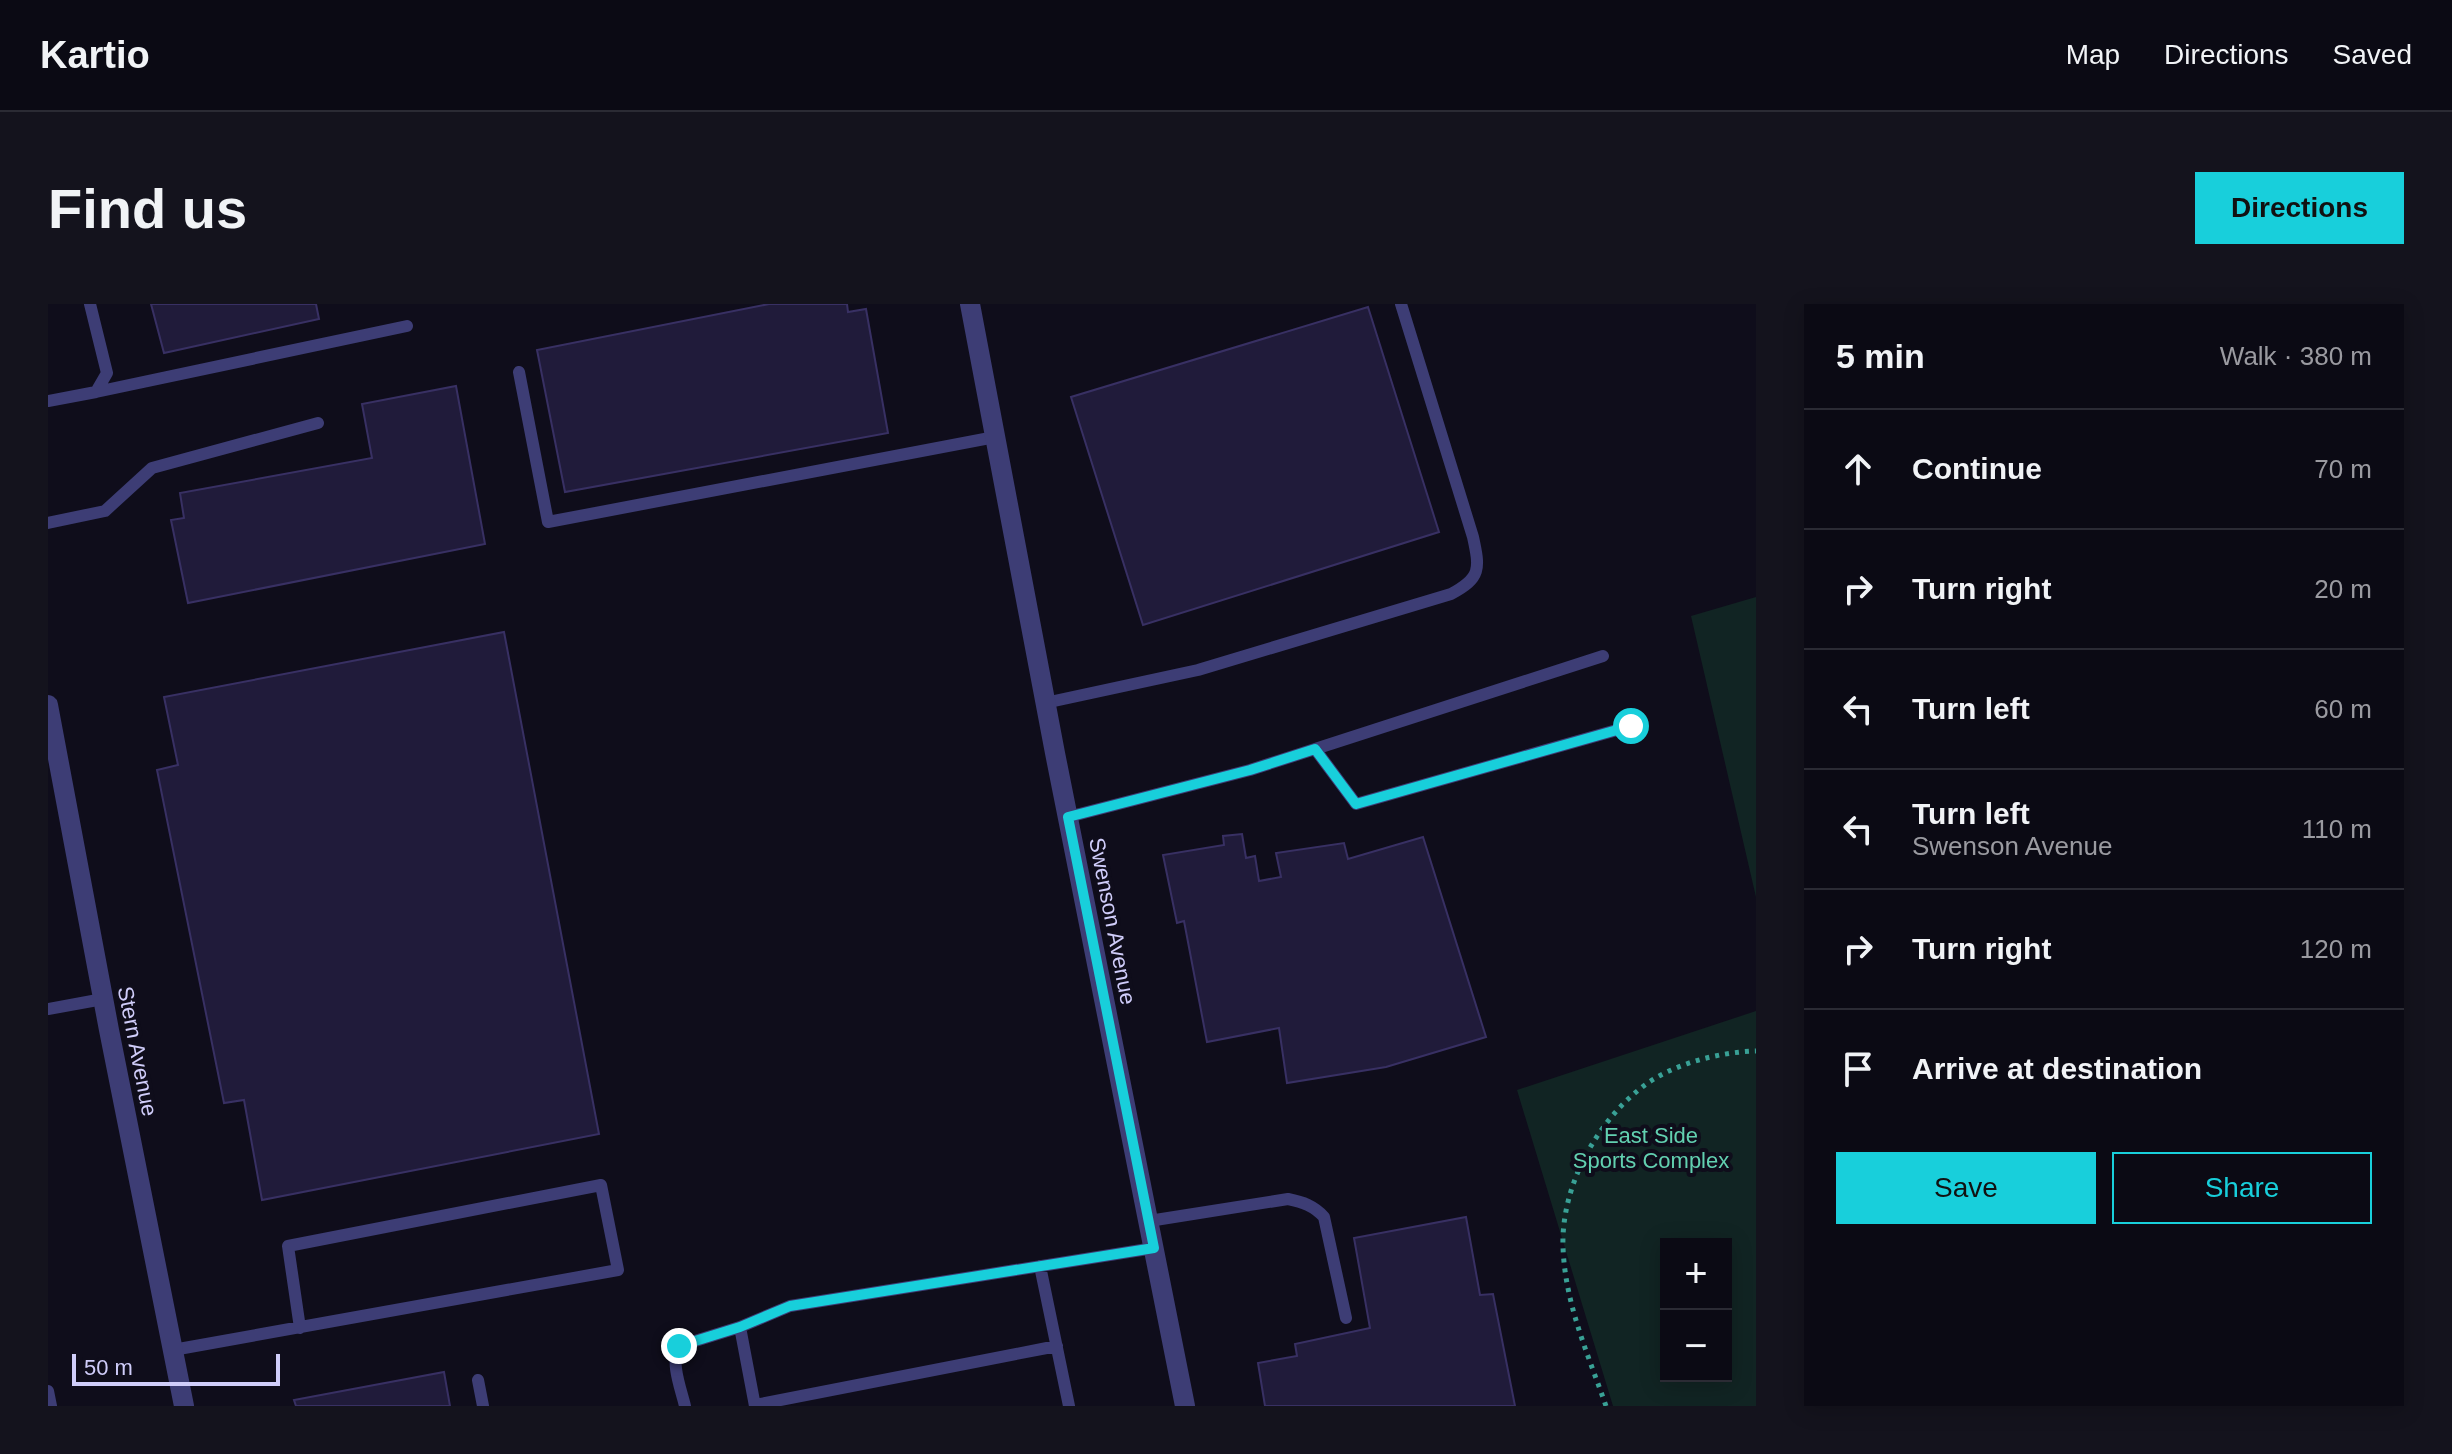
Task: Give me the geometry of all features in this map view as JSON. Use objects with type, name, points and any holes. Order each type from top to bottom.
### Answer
[{"type":"street","name":"Swenson Avenue","points":[[970,304],[1045,703],[1185,1406]]},
{"type":"street","name":"Stern Avenue","points":[[48,705],[184,1406]]},
{"type":"lane","points":[[90,304],[107,373],[96,392]]},
{"type":"lane","points":[[1045,703],[1198,670],[1451,594],[1467,585],[1476,575],[1473,537],[1401,304]]},
{"type":"lane","points":[[48,401],[407,326]]},
{"type":"lane","points":[[519,372],[548,522],[995,437]]},
{"type":"lane","points":[[48,523],[105,511],[152,468],[318,423]]},
{"type":"lane","points":[[1068,817],[1250,770],[1603,656]]},
{"type":"lane","points":[[1315,749],[1356,804],[1631,726]]},
{"type":"lane","points":[[48,1009],[103,999]]},
{"type":"lane","points":[[173,1350],[300,1328],[618,1270],[601,1185],[288,1246],[300,1328]]},
{"type":"lane","points":[[1149,1221],[1288,1199],[1303,1202],[1317,1209],[1324,1217],[1346,1318]]},
{"type":"lane","points":[[685,1406],[675,1353],[679,1346],[740,1327],[790,1306],[1154,1248]]},
{"type":"lane","points":[[1040,1266],[1069,1406]]},
{"type":"lane","points":[[740,1327],[755,1405],[1057,1346]]},
{"type":"lane","points":[[478,1380],[483,1406]]},
{"type":"lane","points":[[48,1391],[51,1406]]},
{"type":"path","points":[[1606,1406],[1579,1339],[1563,1246],[1568,1205],[1580,1169],[1594,1141],[1616,1110],[1643,1086],[1677,1068],[1709,1058],[1756,1051]]},
{"type":"green space","points":[[1756,597],[1756,897],[1691,616]]},
{"type":"green space","name":"East Side Sports Complex","points":[[1756,1011],[1756,1406],[1613,1406],[1517,1090]]},
{"type":"building","points":[[151,304],[316,304],[319,319],[164,353]]},
{"type":"building","points":[[769,304],[847,304],[848,312],[866,309],[888,433],[565,492],[537,350]]},
{"type":"building","points":[[1368,307],[1439,532],[1143,625],[1071,397]]},
{"type":"building","points":[[456,386],[485,544],[188,603],[171,520],[184,518],[180,493],[372,458],[362,404]]},
{"type":"building","points":[[504,632],[599,1134],[262,1200],[244,1100],[224,1103],[157,770],[178,765],[164,697]]},
{"type":"building","points":[[1242,834],[1246,858],[1255,856],[1259,881],[1281,877],[1276,853],[1344,843],[1348,859],[1423,837],[1486,1037],[1386,1067],[1287,1083],[1279,1028],[1207,1042],[1184,921],[1177,923],[1163,855],[1224,845],[1223,836]]},
{"type":"building","points":[[1466,1217],[1480,1295],[1493,1294],[1515,1406],[1265,1406],[1258,1363],[1297,1356],[1295,1344],[1370,1328],[1354,1238]]},
{"type":"building","points":[[444,1372],[450,1406],[296,1406],[294,1400]]},
{"type":"route","points":[[679,1346],[740,1327],[790,1306],[1154,1248],[1068,817],[1250,770],[1315,749],[1356,804],[1631,726]]}]
